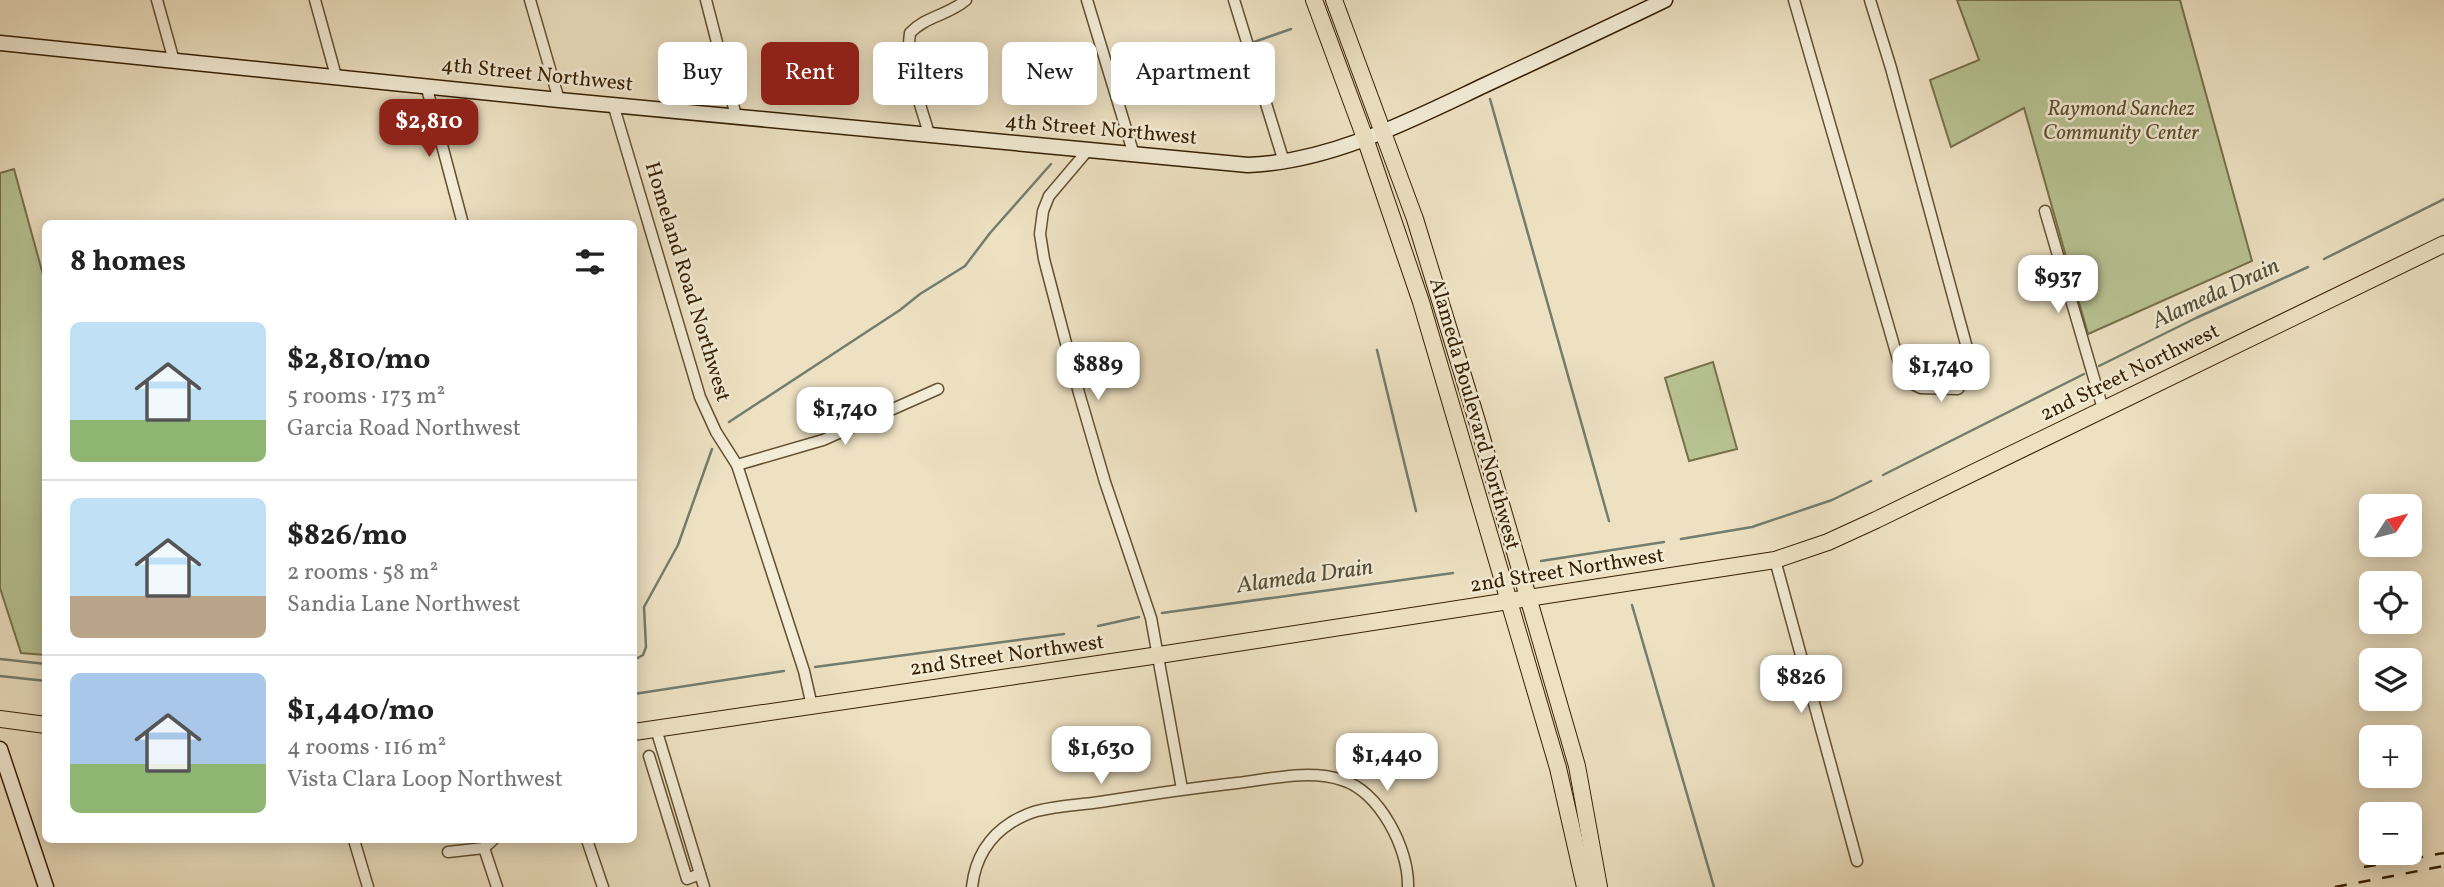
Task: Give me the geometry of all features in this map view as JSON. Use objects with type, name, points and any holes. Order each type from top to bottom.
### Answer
[{"type":"main road","name":"Alameda Boulevard Northwest","points":[[1314,0],[1365,138],[1420,302],[1558,768],[1586,887]]},
{"type":"main road","name":"Alameda Boulevard Northwest","points":[[1335,0],[1439,294],[1577,766],[1600,887]]},
{"type":"main road","name":"4th Street Northwest","points":[[0,43],[559,100],[1248,164],[1284,162],[1383,131],[1665,0]]},
{"type":"main road","name":"2nd Street Northwest","points":[[637,732],[1775,560],[1852,531],[2444,244]]},
{"type":"main road","points":[[0,719],[42,724]]},
{"type":"main road","points":[[0,749],[46,887]]},
{"type":"street","points":[[157,0],[174,61]]},
{"type":"street","points":[[315,0],[336,76]]},
{"type":"street","points":[[530,0],[559,100]]},
{"type":"street","points":[[706,0],[736,116]]},
{"type":"street","points":[[929,134],[913,78],[908,47],[910,33],[927,19],[955,10],[966,0]]},
{"type":"street","points":[[1087,0],[1134,155]]},
{"type":"street","points":[[1234,0],[1284,162]]},
{"type":"street","points":[[1794,0],[1904,380],[1921,388],[1958,388],[1973,370],[1870,0]]},
{"type":"street","points":[[425,85],[462,220]]},
{"type":"street","name":"Homeland Road Northwest","points":[[613,104],[700,397],[716,432],[737,465],[804,671],[812,706]]},
{"type":"street","points":[[1088,150],[1049,196],[1043,211],[1040,234],[1079,393],[1105,482],[1152,618],[1182,789]]},
{"type":"street","points":[[2045,211],[2103,409]]},
{"type":"street","points":[[737,465],[823,440],[938,389]]},
{"type":"street","points":[[1775,560],[1857,861]]},
{"type":"street","points":[[656,729],[704,887]]},
{"type":"street","points":[[649,756],[688,883],[700,874]]},
{"type":"street","points":[[972,887],[974,867],[988,844],[1011,823],[1034,811],[1182,789],[1319,775],[1343,780],[1364,792],[1382,811],[1396,837],[1408,887]]},
{"type":"street","points":[[355,843],[368,887]]},
{"type":"street","points":[[448,852],[484,848],[490,843]]},
{"type":"street","points":[[588,843],[603,887]]},
{"type":"street","points":[[484,848],[497,887]]},
{"type":"green space","name":"Raymond Sanchez Community Center","points":[[1957,0],[2180,0],[2252,261],[2088,334],[2024,108],[1951,147],[1930,80],[1979,60]]},
{"type":"green space","points":[[14,169],[42,271],[42,655],[21,653],[0,588],[0,173]]},
{"type":"green space","points":[[1713,362],[1737,449],[1689,461],[1665,378]]},
{"type":"waterway","points":[[1254,42],[1291,29]]},
{"type":"waterway","points":[[1490,99],[1609,521]]},
{"type":"waterway","points":[[729,422],[965,266],[990,233],[1051,164]]},
{"type":"waterway","name":"Alameda Drain","points":[[2324,259],[2444,199]]},
{"type":"waterway","name":"Alameda Drain","points":[[2099,366],[2308,267]]},
{"type":"waterway","points":[[1377,350],[1416,511]]},
{"type":"waterway","name":"Alameda Drain","points":[[1883,475],[2084,374]]},
{"type":"waterway","points":[[637,658],[643,655],[646,647],[644,607],[678,545],[712,449]]},
{"type":"waterway","name":"Alameda Drain","points":[[1681,539],[1752,527],[1832,500],[1871,481]]},
{"type":"waterway","name":"Alameda Drain","points":[[1541,561],[1664,542]]},
{"type":"waterway","name":"Alameda Drain","points":[[1162,613],[1453,573]]},
{"type":"waterway","points":[[1632,605],[1714,887]]},
{"type":"waterway","points":[[1098,626],[1139,617]]},
{"type":"waterway","name":"Alameda Drain","points":[[815,667],[1064,634]]},
{"type":"waterway","points":[[0,659],[42,664]]},
{"type":"waterway","name":"Alameda Drain","points":[[637,694],[784,671]]},
{"type":"waterway","name":"Alameda Drain","points":[[0,676],[42,681]]},
{"type":"railway","points":[[2364,867],[2444,853]]},
{"type":"railway","points":[[2335,887],[2444,866]]}]
